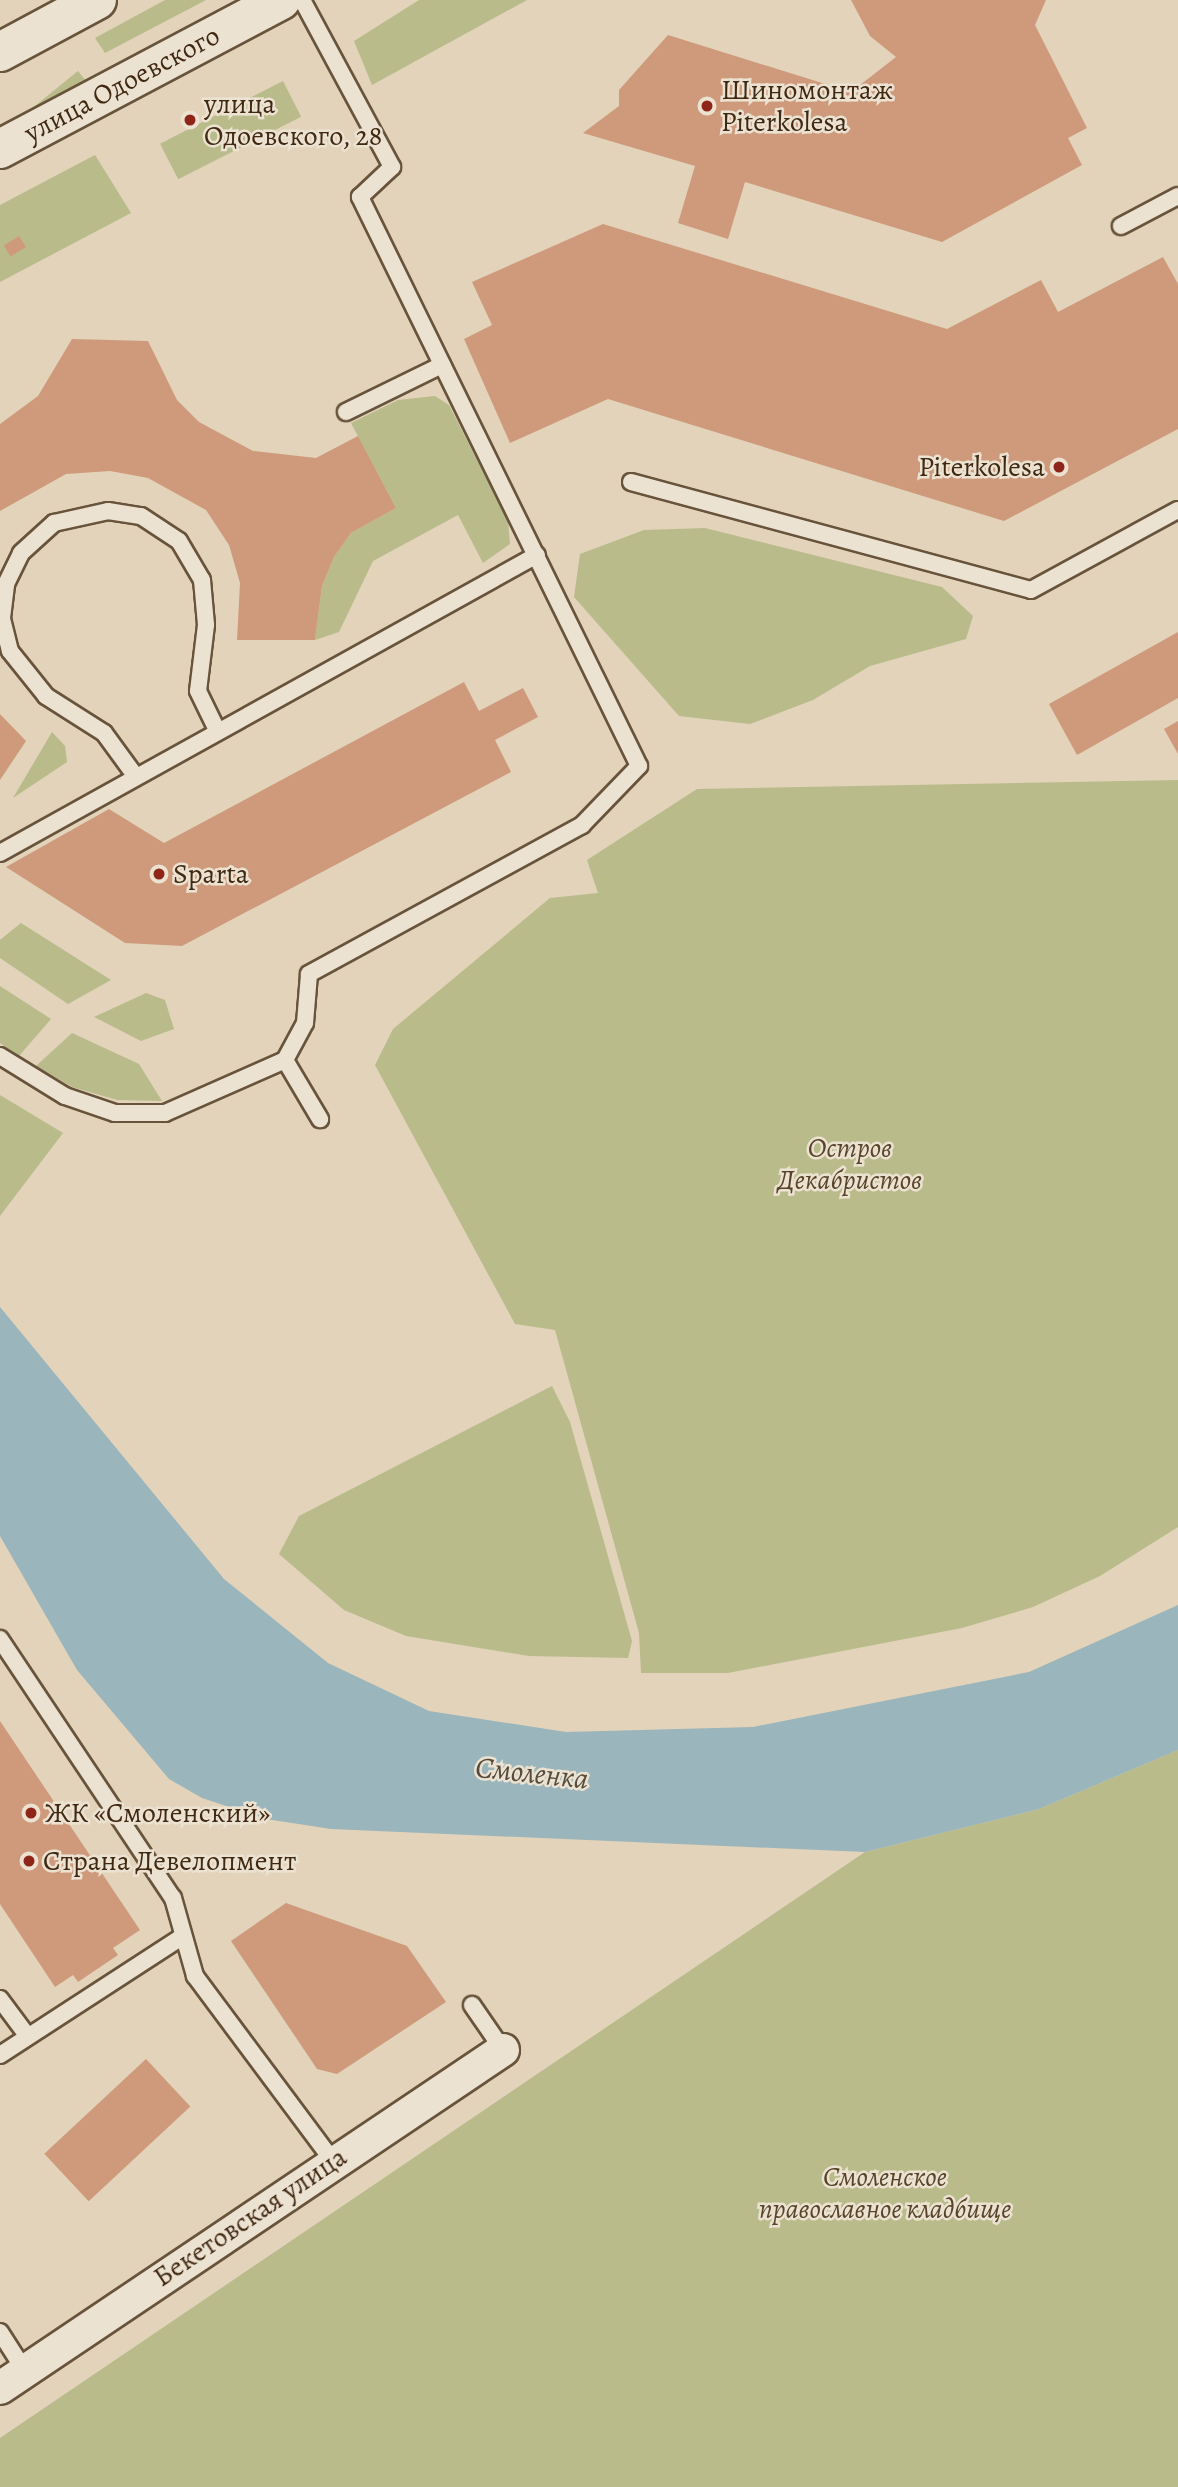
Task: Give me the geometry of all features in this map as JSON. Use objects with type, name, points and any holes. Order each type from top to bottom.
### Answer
[{"type":"street","points":[[0,52],[97,0]]},
{"type":"street","name":"улица Одоевского","points":[[0,149],[281,0]]},
{"type":"street","name":"Бекетовская улица","points":[[13,2379],[332,2160],[503,2050]]},
{"type":"lane","points":[[0,1056],[65,1096],[115,1113],[165,1113],[285,1060],[305,1023],[309,974],[582,825],[639,766],[360,197],[392,167],[302,0]]},
{"type":"lane","points":[[1121,226],[1178,197]]},
{"type":"lane","points":[[346,412],[442,365]]},
{"type":"lane","points":[[631,482],[1031,590],[1178,510]]},
{"type":"lane","points":[[134,774],[104,733],[46,696],[10,651],[2,618],[6,584],[21,553],[54,523],[108,511],[141,516],[179,541],[202,580],[206,625],[198,691],[217,730]]},
{"type":"lane","points":[[0,853],[134,774],[537,555]]},
{"type":"lane","points":[[285,1060],[320,1119]]},
{"type":"lane","points":[[0,1639],[173,1898],[195,1976],[332,2160]]},
{"type":"lane","points":[[0,2055],[26,2034],[183,1936]]},
{"type":"lane","points":[[0,1999],[26,2034]]},
{"type":"lane","points":[[472,2006],[503,2050]]},
{"type":"lane","points":[[0,2332],[13,2379]]},
{"type":"green space","points":[[165,0],[206,0],[105,53],[95,38]]},
{"type":"green space","points":[[419,0],[527,0],[372,85],[354,41]]},
{"type":"green space","points":[[78,71],[87,82],[18,137],[10,126]]},
{"type":"green space","points":[[283,81],[301,117],[178,179],[160,144]]},
{"type":"green space","points":[[95,155],[131,213],[0,282],[0,205]]},
{"type":"green space","points":[[435,396],[449,405],[508,521],[510,544],[483,563],[458,515],[373,561],[339,632],[315,640],[322,586],[334,557],[351,533],[396,508],[351,423],[398,400]]},
{"type":"green space","points":[[705,528],[942,587],[973,616],[966,639],[870,666],[813,700],[750,724],[679,716],[574,597],[580,554],[644,530]]},
{"type":"green space","points":[[52,732],[65,746],[67,762],[13,798]]},
{"type":"green space","name":"Остров Декабристов","points":[[1178,780],[1178,1527],[1100,1576],[1033,1607],[962,1628],[728,1673],[641,1673],[639,1633],[555,1330],[515,1324],[375,1065],[393,1029],[550,898],[598,893],[587,860],[697,789]]},
{"type":"green space","points":[[21,923],[111,980],[68,1004],[0,958],[0,940]]},
{"type":"green space","points":[[0,986],[51,1019],[19,1056],[0,1043]]},
{"type":"green space","points":[[146,993],[165,1000],[174,1029],[141,1041],[94,1017]]},
{"type":"green space","points":[[72,1033],[139,1064],[162,1101],[117,1100],[72,1087],[36,1066]]},
{"type":"green space","points":[[0,1095],[63,1133],[0,1216]]},
{"type":"green space","points":[[552,1386],[570,1422],[632,1641],[628,1658],[529,1656],[406,1636],[344,1610],[279,1554],[299,1516]]},
{"type":"green space","name":"Смоленское православное кладбище","points":[[1178,1750],[1178,2487],[0,2487],[0,2438],[865,1852],[1039,1809]]},
{"type":"water","name":"Смоленка","points":[[0,1307],[224,1579],[328,1663],[429,1711],[566,1732],[753,1727],[1029,1672],[1178,1605],[1178,1750],[1039,1809],[865,1852],[331,1829],[266,1819],[202,1798],[169,1779],[77,1670],[0,1536]]},
{"type":"building","points":[[851,0],[1046,0],[1035,25],[1087,128],[1068,138],[1082,165],[942,242],[745,182],[728,239],[678,223],[695,166],[583,133],[619,106],[619,90],[668,35],[851,92],[896,57],[870,36]]},
{"type":"building","points":[[603,224],[947,329],[1041,280],[1058,312],[1163,257],[1178,284],[1178,429],[1004,521],[608,399],[510,443],[464,339],[492,325],[472,282]]},
{"type":"building","points":[[19,236],[26,247],[11,257],[4,246]]},
{"type":"building","points":[[72,339],[148,341],[177,400],[199,422],[253,451],[316,458],[358,436],[396,508],[351,533],[334,557],[322,586],[315,640],[237,640],[240,583],[229,545],[206,510],[148,478],[110,471],[66,474],[0,511],[0,424],[38,396]]},
{"type":"building","points":[[1178,632],[1178,698],[1077,755],[1049,704]]},
{"type":"building","points":[[464,682],[479,711],[523,688],[538,717],[495,740],[511,772],[182,946],[125,943],[6,867],[109,809],[164,843]]},
{"type":"building","points":[[0,714],[26,741],[0,780]]},
{"type":"building","points":[[1178,721],[1178,754],[1164,729]]},
{"type":"building","name":"ЖК «Смоленский»","points":[[0,1721],[140,1930],[113,1948],[118,1955],[78,1982],[73,1975],[55,1987],[0,1904]]},
{"type":"building","points":[[286,1903],[407,1946],[446,2002],[337,2074],[317,2069],[231,1941]]},
{"type":"building","points":[[146,2059],[190,2107],[89,2201],[44,2154]]},
{"type":"place","name":"Шиномонтаж Piterkolesa","points":[[707,106]]},
{"type":"place","name":"улица Одоевского, 28","points":[[190,120]]},
{"type":"place","name":"Piterkolesa","points":[[1059,467]]},
{"type":"place","name":"Sparta","points":[[159,874]]},
{"type":"place","name":"ЖК «Смоленский»","points":[[31,1813]]},
{"type":"place","name":"Страна Девелопмент","points":[[29,1861]]}]
